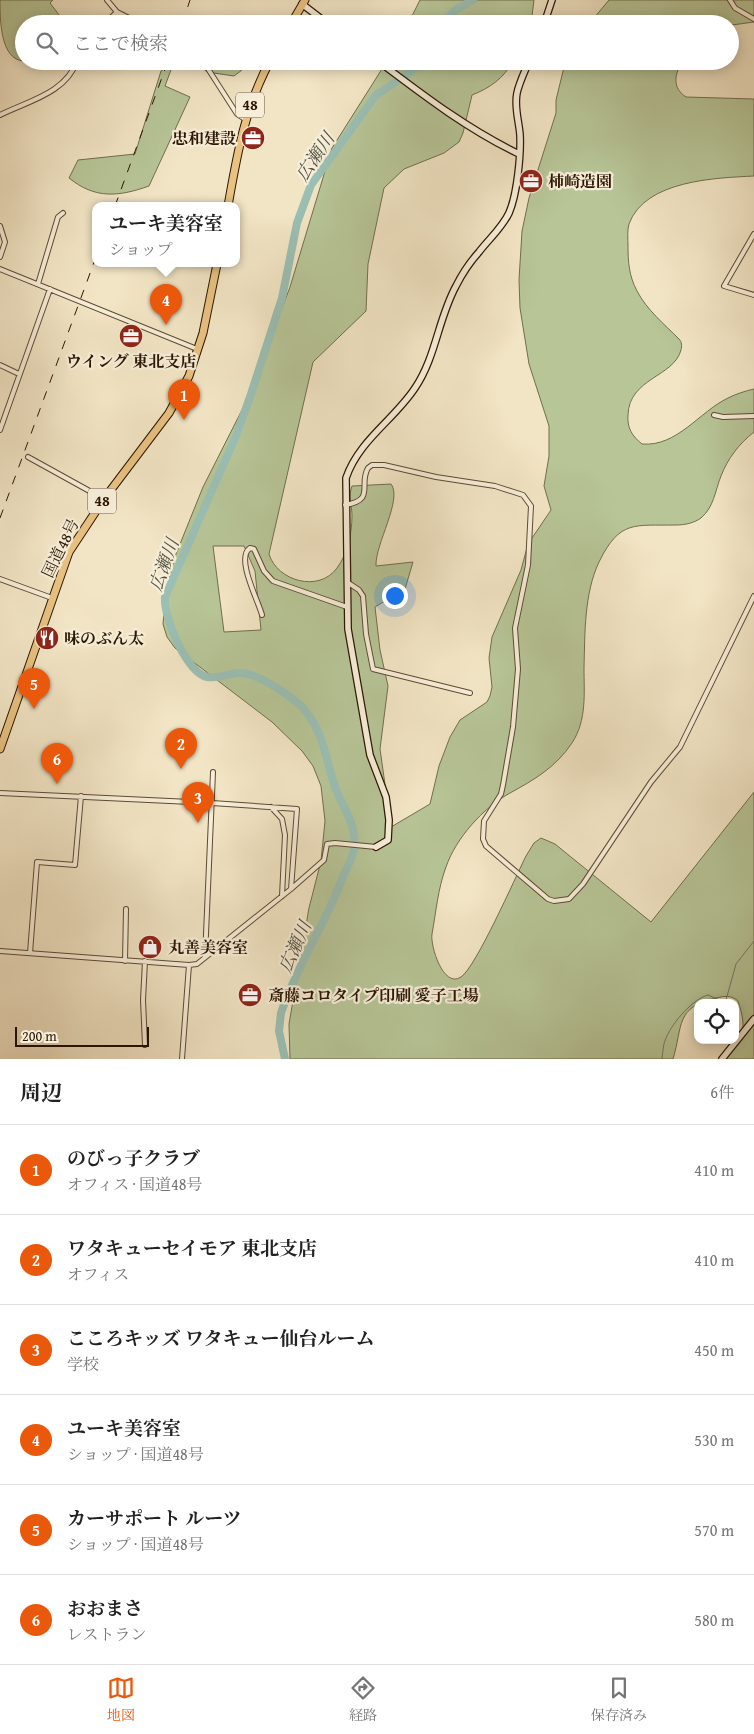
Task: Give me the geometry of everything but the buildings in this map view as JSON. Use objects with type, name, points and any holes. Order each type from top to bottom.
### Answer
[{"type":"highway","points":[[296,15],[304,2]]},
{"type":"highway","name":"48","points":[[229,202],[245,118],[254,92],[265,70]]},
{"type":"highway","name":"国道48号","points":[[0,749],[52,598],[70,552],[104,499],[169,413],[189,376],[198,350],[216,267]]},
{"type":"street","points":[[107,0],[117,12],[123,15]]},
{"type":"street","points":[[547,15],[552,0]]},
{"type":"street","points":[[730,0],[735,8],[754,19]]},
{"type":"street","points":[[304,2],[318,15]]},
{"type":"street","points":[[114,15],[117,12]]},
{"type":"street","points":[[0,115],[60,86],[75,70]]},
{"type":"street","points":[[209,70],[237,114],[245,118]]},
{"type":"street","points":[[390,70],[441,109],[519,154]]},
{"type":"street","points":[[0,951],[125,961],[198,964],[324,860],[325,846],[335,843],[376,847],[387,842],[389,838],[386,797],[370,755],[351,654],[347,607],[346,478],[350,465],[364,444],[415,388],[430,360],[449,299],[456,286],[479,252],[508,216],[514,193],[519,154],[520,135],[516,108],[517,92],[526,70]]},
{"type":"street","points":[[38,284],[58,217],[63,213]]},
{"type":"street","points":[[0,226],[5,239],[0,257]]},
{"type":"street","points":[[754,234],[724,286],[754,295]]},
{"type":"street","points":[[0,269],[198,350]]},
{"type":"street","points":[[0,430],[50,289]]},
{"type":"street","points":[[0,366],[20,374]]},
{"type":"street","points":[[714,415],[723,417],[754,416]]},
{"type":"street","points":[[28,457],[104,499]]},
{"type":"street","points":[[345,505],[356,502],[363,495],[368,468],[372,465],[384,465],[436,477],[513,490],[528,500],[531,506],[528,565],[515,628],[518,670],[513,726],[501,794],[487,814],[483,834],[486,846],[491,852],[538,892],[554,901],[564,901],[578,890],[630,811],[680,748],[754,596]]},
{"type":"street","points":[[262,615],[247,570],[246,554],[250,548],[254,549],[264,571],[273,581],[347,607]]},
{"type":"street","points":[[0,579],[52,598]]},
{"type":"street","points":[[347,582],[359,590],[363,596],[366,634],[373,669],[470,693]]},
{"type":"street","points":[[205,957],[213,772]]},
{"type":"street","points":[[0,793],[297,809],[291,889]]},
{"type":"street","points":[[30,953],[37,862],[75,865],[80,796]]},
{"type":"street","points":[[271,807],[282,819],[285,835],[282,896]]},
{"type":"street","points":[[125,961],[126,910]]},
{"type":"street","points":[[145,961],[143,1000],[145,1045]]},
{"type":"street","points":[[182,1059],[190,965]]},
{"type":"street","points":[[722,1059],[754,1019]]},
{"type":"green space","points":[[0,0],[53,0],[50,3],[59,15],[15,15],[15,58],[10,54],[6,46],[0,17]]},
{"type":"green space","points":[[420,0],[534,0],[532,15],[412,15]]},
{"type":"green space","points":[[609,0],[754,0],[754,22],[739,24],[739,15],[596,15]]},
{"type":"green space","points":[[171,70],[165,86],[190,97],[149,186],[117,194],[107,194],[88,190],[69,178],[78,160],[135,154],[161,71]]},
{"type":"green space","points":[[205,70],[242,70],[234,76],[207,72]]},
{"type":"green space","points":[[381,70],[506,70],[496,82],[472,95],[459,142],[444,153],[404,169],[384,188],[368,264],[366,311],[313,362],[269,554],[273,563],[289,577],[310,582],[329,576],[341,563],[348,544],[352,523],[350,497],[352,486],[391,484],[394,491],[394,500],[376,566],[413,562],[405,589],[375,607],[380,650],[388,686],[380,749],[391,827],[430,804],[439,766],[450,737],[460,720],[487,702],[492,687],[489,658],[492,637],[521,570],[528,544],[551,510],[544,486],[549,456],[549,426],[529,364],[520,308],[519,280],[522,231],[529,198],[556,113],[556,100],[563,70],[678,70],[676,76],[678,89],[686,97],[754,99],[754,176],[702,180],[666,190],[650,198],[637,209],[629,224],[628,258],[632,280],[641,298],[651,311],[680,340],[682,346],[677,359],[643,385],[636,393],[630,403],[628,420],[629,428],[633,435],[642,444],[655,443],[677,434],[728,398],[754,389],[754,432],[739,446],[731,457],[721,476],[709,509],[701,518],[683,525],[650,525],[630,528],[614,538],[607,548],[599,562],[590,587],[586,614],[584,706],[577,734],[566,752],[552,766],[490,807],[456,845],[443,875],[437,900],[432,939],[436,956],[443,972],[455,979],[461,977],[476,957],[526,856],[534,843],[541,838],[555,844],[651,922],[754,792],[754,1059],[723,1059],[736,1044],[739,1044],[743,1027],[739,999],[725,996],[713,999],[694,999],[694,1006],[687,1013],[680,1028],[673,1059],[290,1059],[289,1024],[309,908],[321,861],[325,821],[321,786],[313,766],[302,751],[272,722],[175,648],[167,637],[163,624],[166,593],[174,559],[203,487],[247,400],[290,287],[332,148]],"holes":[[[213,546],[244,546],[255,571],[261,630],[224,632]]]},
{"type":"waterway","name":"広瀬川","points":[[450,15],[473,0]]},
{"type":"waterway","name":"広瀬川","points":[[285,1059],[279,1031],[281,1013],[294,979],[351,860],[354,848],[353,831],[349,816],[335,787],[323,744],[308,714],[300,705],[272,685],[248,674],[241,673],[220,677],[207,677],[199,673],[184,655],[172,630],[165,606],[165,597],[236,436],[251,394],[282,298],[297,223],[311,185],[376,95],[412,70]]},
{"type":"waterway","points":[[662,1059],[663,1047],[670,1030],[690,1006],[708,995],[722,1001],[726,1000],[736,964],[754,941]]},
{"type":"railway","points":[[185,15],[190,0]]},
{"type":"railway","points":[[116,202],[165,70]]},
{"type":"railway","points":[[0,518],[92,267]]},
{"type":"place","name":"忠和建設","points":[[253,138]]},
{"type":"place","name":"柿崎造園","points":[[531,181]]},
{"type":"place","name":"ユーキ美容室","points":[[166,325]]},
{"type":"place","name":"ウイング 東北支店","points":[[131,336]]},
{"type":"place","name":"のびっ子クラブ","points":[[184,420]]},
{"type":"place","name":"味のぶん太","points":[[47,638]]},
{"type":"place","name":"カーサポート ルーツ","points":[[34,709]]},
{"type":"place","name":"ワタキューセイモア 東北支店","points":[[181,769]]},
{"type":"place","name":"おおまさ","points":[[57,784]]},
{"type":"place","name":"こころキッズ ワタキュー仙台ルーム","points":[[198,823]]},
{"type":"place","name":"丸善美容室","points":[[150,947]]},
{"type":"place","name":"斎藤コロタイプ印刷 愛子工場","points":[[250,995]]}]
